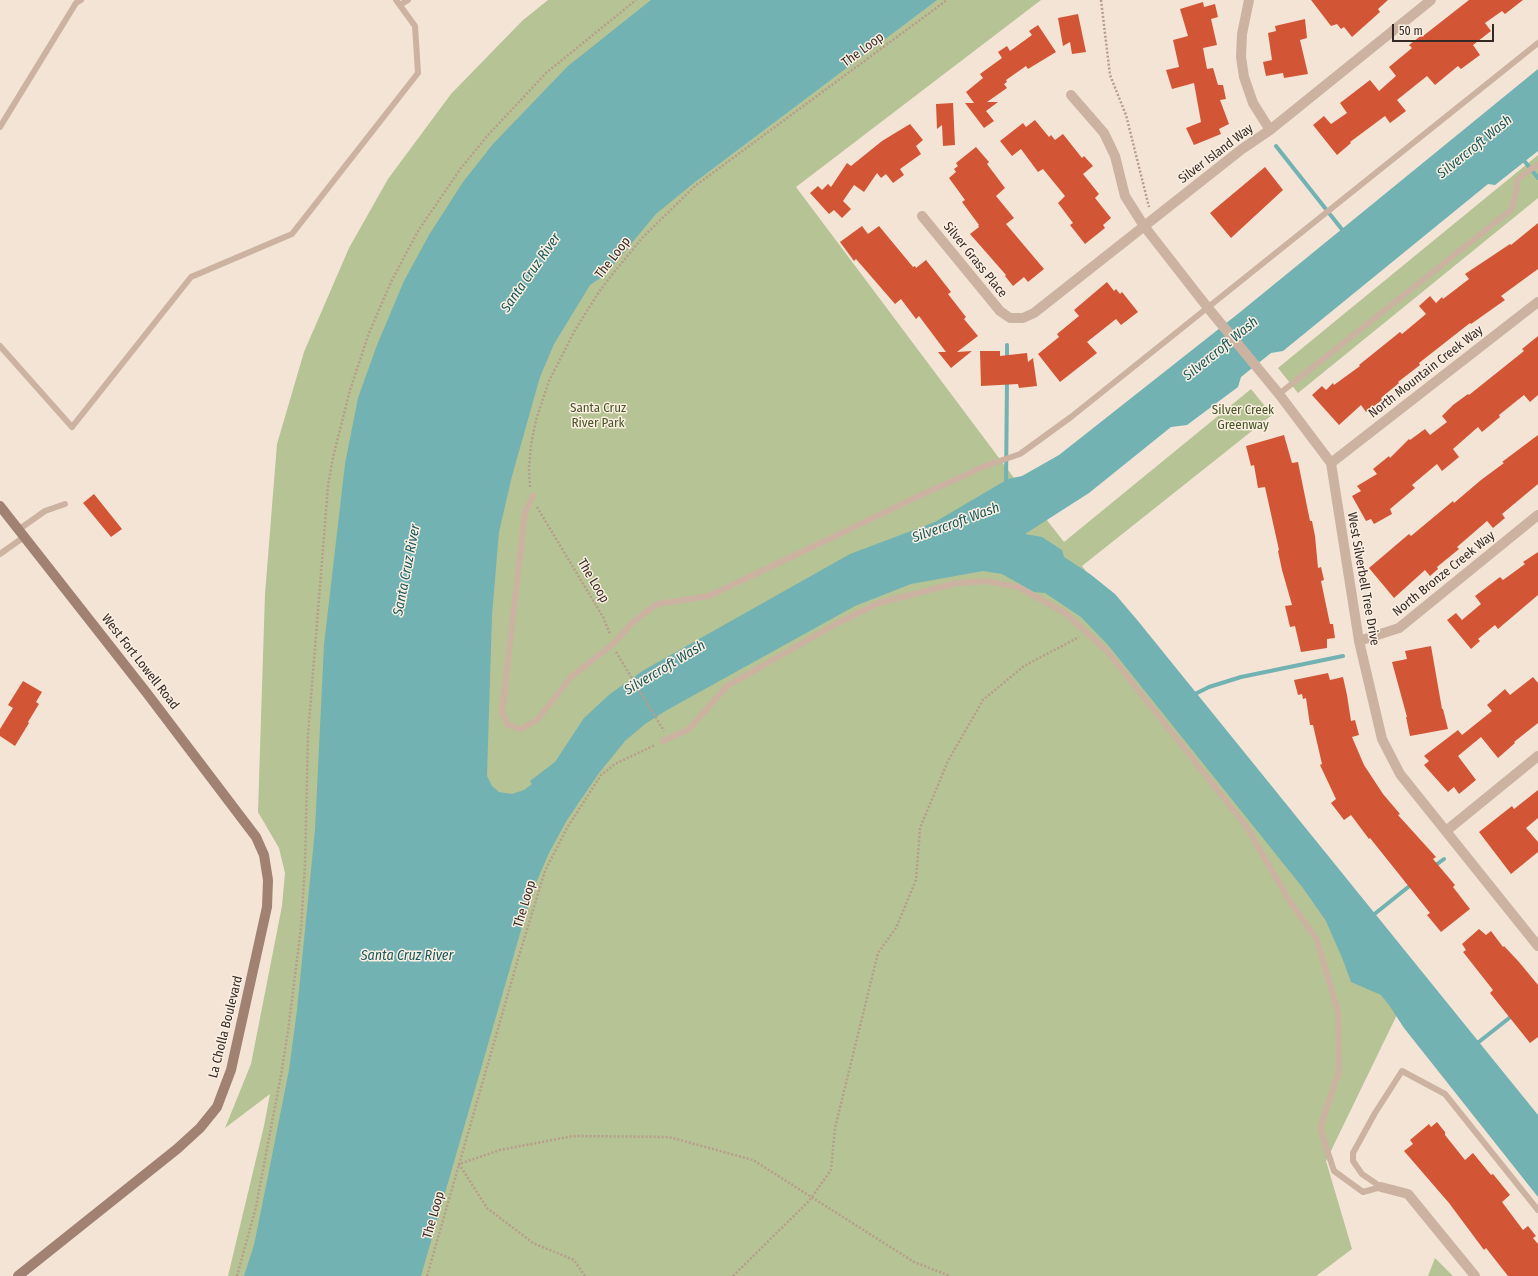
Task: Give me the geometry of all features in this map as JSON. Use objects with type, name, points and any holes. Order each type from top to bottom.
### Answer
[{"type":"street","points":[[1249,0],[1242,34],[1241,57],[1244,77],[1253,103],[1270,130]]},
{"type":"street","name":"Silver Island Way","points":[[1013,320],[1023,318],[1034,312],[1242,149],[1270,130],[1431,0]]},
{"type":"street","name":"West Silverbell Tree Drive","points":[[1071,95],[1104,133],[1115,156],[1125,196],[1148,223],[1208,308],[1258,367],[1331,463],[1359,641],[1382,739],[1400,774],[1538,946]]},
{"type":"street","name":"Silver Grass Place","points":[[922,216],[990,300],[1000,311],[1013,320]]},
{"type":"street","name":"North Mountain Creek Way","points":[[1331,463],[1538,302]]},
{"type":"street","name":"West Fort Lowell Road","points":[[0,506],[222,790],[256,837]]},
{"type":"street","name":"North Bronze Creek Way","points":[[1359,641],[1399,628],[1538,515]]},
{"type":"street","points":[[1446,831],[1538,756]]},
{"type":"street","name":"La Cholla Boulevard","points":[[18,1276],[177,1149],[200,1128],[217,1107],[231,1070],[267,907],[268,880],[264,855],[256,837]]},
{"type":"street","points":[[1381,1187],[1408,1194],[1475,1276]]},
{"type":"lane","points":[[0,128],[76,3],[81,0]]},
{"type":"lane","points":[[0,346],[72,427],[191,277],[292,234],[418,73],[415,26],[398,3],[408,0]]},
{"type":"lane","points":[[533,496],[525,512],[502,713],[508,725],[521,729],[537,720],[571,677],[613,644],[633,622],[657,604],[709,596],[919,496],[985,466],[1020,454],[1071,416],[1208,308],[1538,43]]},
{"type":"lane","points":[[1279,394],[1511,210],[1518,180],[1538,165]]},
{"type":"lane","points":[[0,554],[45,511],[65,504]]},
{"type":"lane","points":[[663,741],[689,728],[727,686],[836,624],[879,603],[957,583],[986,581],[1018,587],[1065,613],[1107,651],[1246,826],[1289,900],[1316,940],[1338,1012],[1338,1072],[1320,1128],[1334,1170],[1363,1192],[1381,1187]]},
{"type":"lane","points":[[1381,1187],[1362,1174],[1353,1162],[1353,1152],[1375,1113],[1402,1071],[1445,1094],[1538,1210]]},
{"type":"path","points":[[237,1276],[256,1207],[279,1089],[288,1031],[305,865],[308,735],[328,486],[333,457],[350,390],[369,332],[391,282],[418,231],[461,168],[488,134],[546,73],[636,0]]},
{"type":"path","name":"The Loop","points":[[427,1276],[545,870],[556,847],[582,802],[601,775],[616,764],[663,741],[666,734],[618,657],[603,617],[544,519],[533,496],[529,483],[531,445],[536,420],[550,381],[575,330],[611,276],[643,237],[695,186],[947,0]]},
{"type":"path","points":[[1101,0],[1110,75],[1127,120],[1148,223]]},
{"type":"path","points":[[733,1276],[811,1197],[831,1170],[835,1128],[878,953],[896,928],[916,880],[920,828],[948,761],[983,700],[1024,666],[1086,633]]},
{"type":"path","points":[[585,1276],[574,1260],[533,1243],[487,1208],[459,1164],[500,1150],[573,1136],[669,1137],[753,1160],[914,1262],[950,1276]]},
{"type":"green space","name":"Santa Cruz River Park","points":[[548,0],[1041,0],[796,187],[1011,474],[1064,542],[1251,389],[1272,415],[1082,566],[1410,988],[1326,1161],[1352,1249],[1316,1276],[228,1276],[264,1126],[270,1094],[225,1128],[251,1064],[282,906],[285,873],[279,848],[258,812],[265,594],[277,444],[304,352],[349,248],[388,179],[451,94],[522,21]]},
{"type":"green space","name":"Silver Creek Greenway","points":[[1538,155],[1538,198],[1298,393],[1278,368]]},
{"type":"green space","points":[[1435,1258],[1453,1276],[1428,1276]]},
{"type":"water","name":"Santa Cruz River","points":[[651,0],[937,0],[695,182],[656,214],[605,275],[590,285],[554,344],[540,377],[512,476],[499,532],[492,615],[487,776],[492,786],[499,792],[512,794],[524,790],[532,784],[530,781],[555,762],[584,718],[610,694],[644,670],[850,554],[935,522],[1008,479],[1022,476],[1059,455],[1239,313],[1538,69],[1538,151],[1495,185],[1488,184],[1283,351],[1271,353],[1241,377],[1238,387],[1187,425],[1171,427],[1089,493],[1025,534],[1042,537],[1062,550],[1064,557],[1090,574],[1115,594],[1538,1115],[1538,1197],[1404,1028],[1381,995],[1351,982],[1326,921],[1303,888],[1108,645],[1081,617],[1045,593],[1034,592],[1002,574],[983,571],[911,584],[855,606],[667,710],[645,724],[625,741],[599,773],[567,820],[549,853],[532,892],[421,1276],[244,1276],[254,1245],[268,1176],[289,1070],[297,1010],[315,830],[324,645],[345,464],[358,398],[377,345],[404,281],[429,235],[463,182],[493,144],[568,66]]},
{"type":"building","points":[[1311,0],[1388,0],[1378,9],[1380,12],[1352,37],[1344,27],[1341,29],[1337,24],[1331,26]]},
{"type":"building","points":[[1469,0],[1523,0],[1505,14],[1502,11],[1485,23],[1491,31],[1473,45],[1480,55],[1461,69],[1458,66],[1435,85],[1427,76],[1397,100],[1406,111],[1390,123],[1385,116],[1350,142],[1351,143],[1337,155],[1313,125],[1324,116],[1331,124],[1347,113],[1340,103],[1370,80],[1379,91],[1396,76],[1389,67],[1412,48],[1409,45]]},
{"type":"building","points":[[1203,2],[1204,7],[1215,4],[1218,17],[1211,19],[1217,45],[1203,48],[1207,69],[1213,68],[1218,85],[1223,85],[1226,99],[1220,100],[1229,124],[1219,129],[1221,134],[1194,145],[1186,128],[1201,122],[1194,83],[1172,89],[1166,70],[1179,67],[1173,40],[1188,36],[1180,9]]},
{"type":"building","points":[[1078,14],[1086,52],[1072,54],[1070,42],[1063,46],[1058,18]]},
{"type":"building","points":[[1305,19],[1307,38],[1300,40],[1308,74],[1284,78],[1283,73],[1266,76],[1263,62],[1272,60],[1268,33],[1276,31],[1275,26]]},
{"type":"building","points":[[1038,25],[1056,52],[1028,69],[1026,66],[1006,80],[1007,82],[1004,84],[1007,88],[987,102],[998,102],[986,111],[994,121],[984,128],[965,103],[974,103],[966,92],[983,78],[980,74],[1002,58],[998,52],[1007,46],[1010,51],[1032,35],[1029,31]]},
{"type":"building","points":[[953,103],[955,145],[943,146],[942,125],[937,129],[936,104]]},
{"type":"building","points":[[1035,120],[1049,137],[1051,135],[1055,140],[1063,134],[1082,158],[1084,156],[1093,166],[1083,174],[1099,194],[1095,198],[1111,218],[1103,225],[1105,228],[1085,244],[1070,225],[1073,223],[1058,203],[1065,196],[1043,169],[1038,172],[1021,149],[1012,156],[1000,141],[1023,123],[1026,127]]},
{"type":"building","points":[[910,124],[923,140],[916,146],[921,154],[900,169],[904,175],[893,183],[886,174],[881,178],[877,173],[864,192],[854,185],[843,201],[851,209],[842,218],[834,210],[829,214],[810,193],[818,186],[822,190],[828,184],[831,187],[847,163],[851,166],[882,141]]},
{"type":"building","points":[[976,147],[989,162],[987,164],[1005,188],[996,196],[1014,218],[1006,224],[1044,269],[1028,282],[1024,277],[1013,286],[1005,276],[1006,275],[970,234],[979,227],[979,225],[962,202],[965,200],[949,178],[956,172],[954,169],[958,166],[956,163]]},
{"type":"building","points":[[1265,167],[1283,190],[1231,238],[1210,213]]},
{"type":"building","points":[[1538,223],[1538,269],[1501,296],[1505,300],[1471,324],[1470,323],[1419,363],[1420,365],[1398,382],[1399,383],[1381,398],[1382,400],[1366,412],[1361,405],[1339,425],[1312,395],[1322,386],[1326,390],[1333,383],[1334,385],[1360,366],[1359,365],[1400,332],[1402,334],[1426,314],[1419,306],[1430,296],[1436,303],[1442,297],[1443,299],[1469,279],[1465,274],[1510,244],[1511,245]]},
{"type":"building","points":[[862,226],[868,234],[879,226],[913,267],[915,266],[916,268],[926,260],[951,292],[948,294],[966,317],[964,319],[978,336],[957,352],[972,351],[951,368],[938,352],[946,352],[919,316],[916,319],[901,299],[895,304],[856,259],[854,261],[840,242]]},
{"type":"building","points":[[1107,282],[1114,291],[1116,289],[1120,294],[1122,292],[1138,312],[1121,325],[1116,319],[1087,342],[1097,353],[1060,382],[1038,354],[1059,337],[1057,334],[1079,316],[1074,310]]},
{"type":"building","points":[[1538,336],[1538,395],[1530,402],[1524,395],[1499,415],[1500,417],[1482,432],[1478,427],[1453,449],[1459,457],[1442,471],[1437,464],[1412,485],[1415,488],[1390,509],[1392,514],[1374,524],[1371,519],[1366,521],[1352,496],[1361,491],[1357,486],[1377,474],[1373,469],[1389,456],[1390,458],[1409,439],[1410,440],[1425,429],[1430,435],[1447,422],[1442,416],[1453,405],[1468,394],[1469,395],[1524,351],[1522,349]]},
{"type":"building","points":[[980,351],[1000,351],[1000,356],[1027,353],[1028,362],[1033,358],[1037,386],[1019,388],[1018,384],[981,386]]},
{"type":"building","points":[[1284,435],[1292,463],[1298,462],[1310,521],[1312,521],[1315,536],[1318,568],[1321,567],[1324,580],[1321,581],[1330,624],[1333,624],[1335,638],[1327,639],[1327,648],[1301,652],[1295,626],[1290,627],[1285,606],[1292,605],[1282,570],[1265,487],[1258,488],[1254,465],[1251,466],[1246,446]]},
{"type":"building","points":[[1538,435],[1538,484],[1502,514],[1505,518],[1493,528],[1487,521],[1457,547],[1459,549],[1437,567],[1438,569],[1430,576],[1425,570],[1394,598],[1369,568],[1409,534],[1411,536],[1453,501],[1454,503],[1504,463],[1502,462]]},
{"type":"building","points":[[94,494],[122,529],[111,537],[83,503]]},
{"type":"building","points":[[1538,552],[1538,595],[1498,629],[1495,625],[1478,639],[1480,641],[1471,649],[1447,620],[1456,613],[1462,620],[1481,604],[1475,596],[1500,577],[1503,580],[1525,564],[1523,562]]},
{"type":"building","points":[[1431,646],[1442,709],[1448,729],[1410,736],[1407,717],[1392,662],[1407,659],[1405,651]]},
{"type":"building","points":[[1328,673],[1330,680],[1343,677],[1351,721],[1355,720],[1359,735],[1352,737],[1364,765],[1383,794],[1400,814],[1398,815],[1436,857],[1433,859],[1455,885],[1453,887],[1470,909],[1441,932],[1427,915],[1430,913],[1351,815],[1344,820],[1331,803],[1336,799],[1320,765],[1322,764],[1313,725],[1310,725],[1306,698],[1303,699],[1302,694],[1298,695],[1294,680]]},
{"type":"building","points":[[1533,677],[1538,683],[1538,723],[1514,742],[1515,743],[1498,758],[1481,737],[1458,756],[1476,780],[1459,794],[1454,787],[1448,792],[1424,765],[1429,761],[1424,756],[1458,730],[1462,735],[1492,711],[1487,705],[1505,689],[1510,695]]},
{"type":"building","points":[[23,681],[42,692],[36,702],[39,704],[15,746],[0,736],[0,729],[13,708],[8,705]]},
{"type":"building","points":[[1538,790],[1538,818],[1526,828],[1538,842],[1538,852],[1511,874],[1479,832],[1512,806],[1514,809]]},
{"type":"building","points":[[1479,929],[1486,935],[1491,931],[1503,947],[1504,946],[1519,962],[1538,985],[1538,1037],[1530,1043],[1490,993],[1493,990],[1463,952],[1466,950],[1462,944]]},
{"type":"building","points":[[1437,1122],[1445,1132],[1445,1135],[1465,1160],[1473,1153],[1510,1195],[1502,1202],[1523,1230],[1528,1226],[1536,1236],[1533,1238],[1538,1244],[1538,1276],[1508,1276],[1486,1248],[1484,1250],[1449,1203],[1404,1151],[1413,1144],[1410,1140],[1429,1124],[1431,1127]]},
{"type":"waterway","points":[[1276,146],[1344,232]]},
{"type":"waterway","points":[[1522,158],[1538,178]]},
{"type":"waterway","points":[[1007,345],[1007,359]]},
{"type":"waterway","points":[[1006,485],[1007,380]]},
{"type":"waterway","points":[[1193,695],[1209,687],[1241,677],[1343,656]]},
{"type":"waterway","points":[[1433,867],[1444,859]]},
{"type":"waterway","points":[[1372,916],[1412,884]]},
{"type":"waterway","points":[[1475,1045],[1513,1015]]},
{"type":"water label","name":"Silvercroft Wash","points":[[1475,147]]},
{"type":"water label","name":"Silvercroft Wash","points":[[1221,349]]},
{"type":"water label","name":"Silvercroft Wash","points":[[956,523]]},
{"type":"water label","name":"Silvercroft Wash","points":[[665,668]]}]
